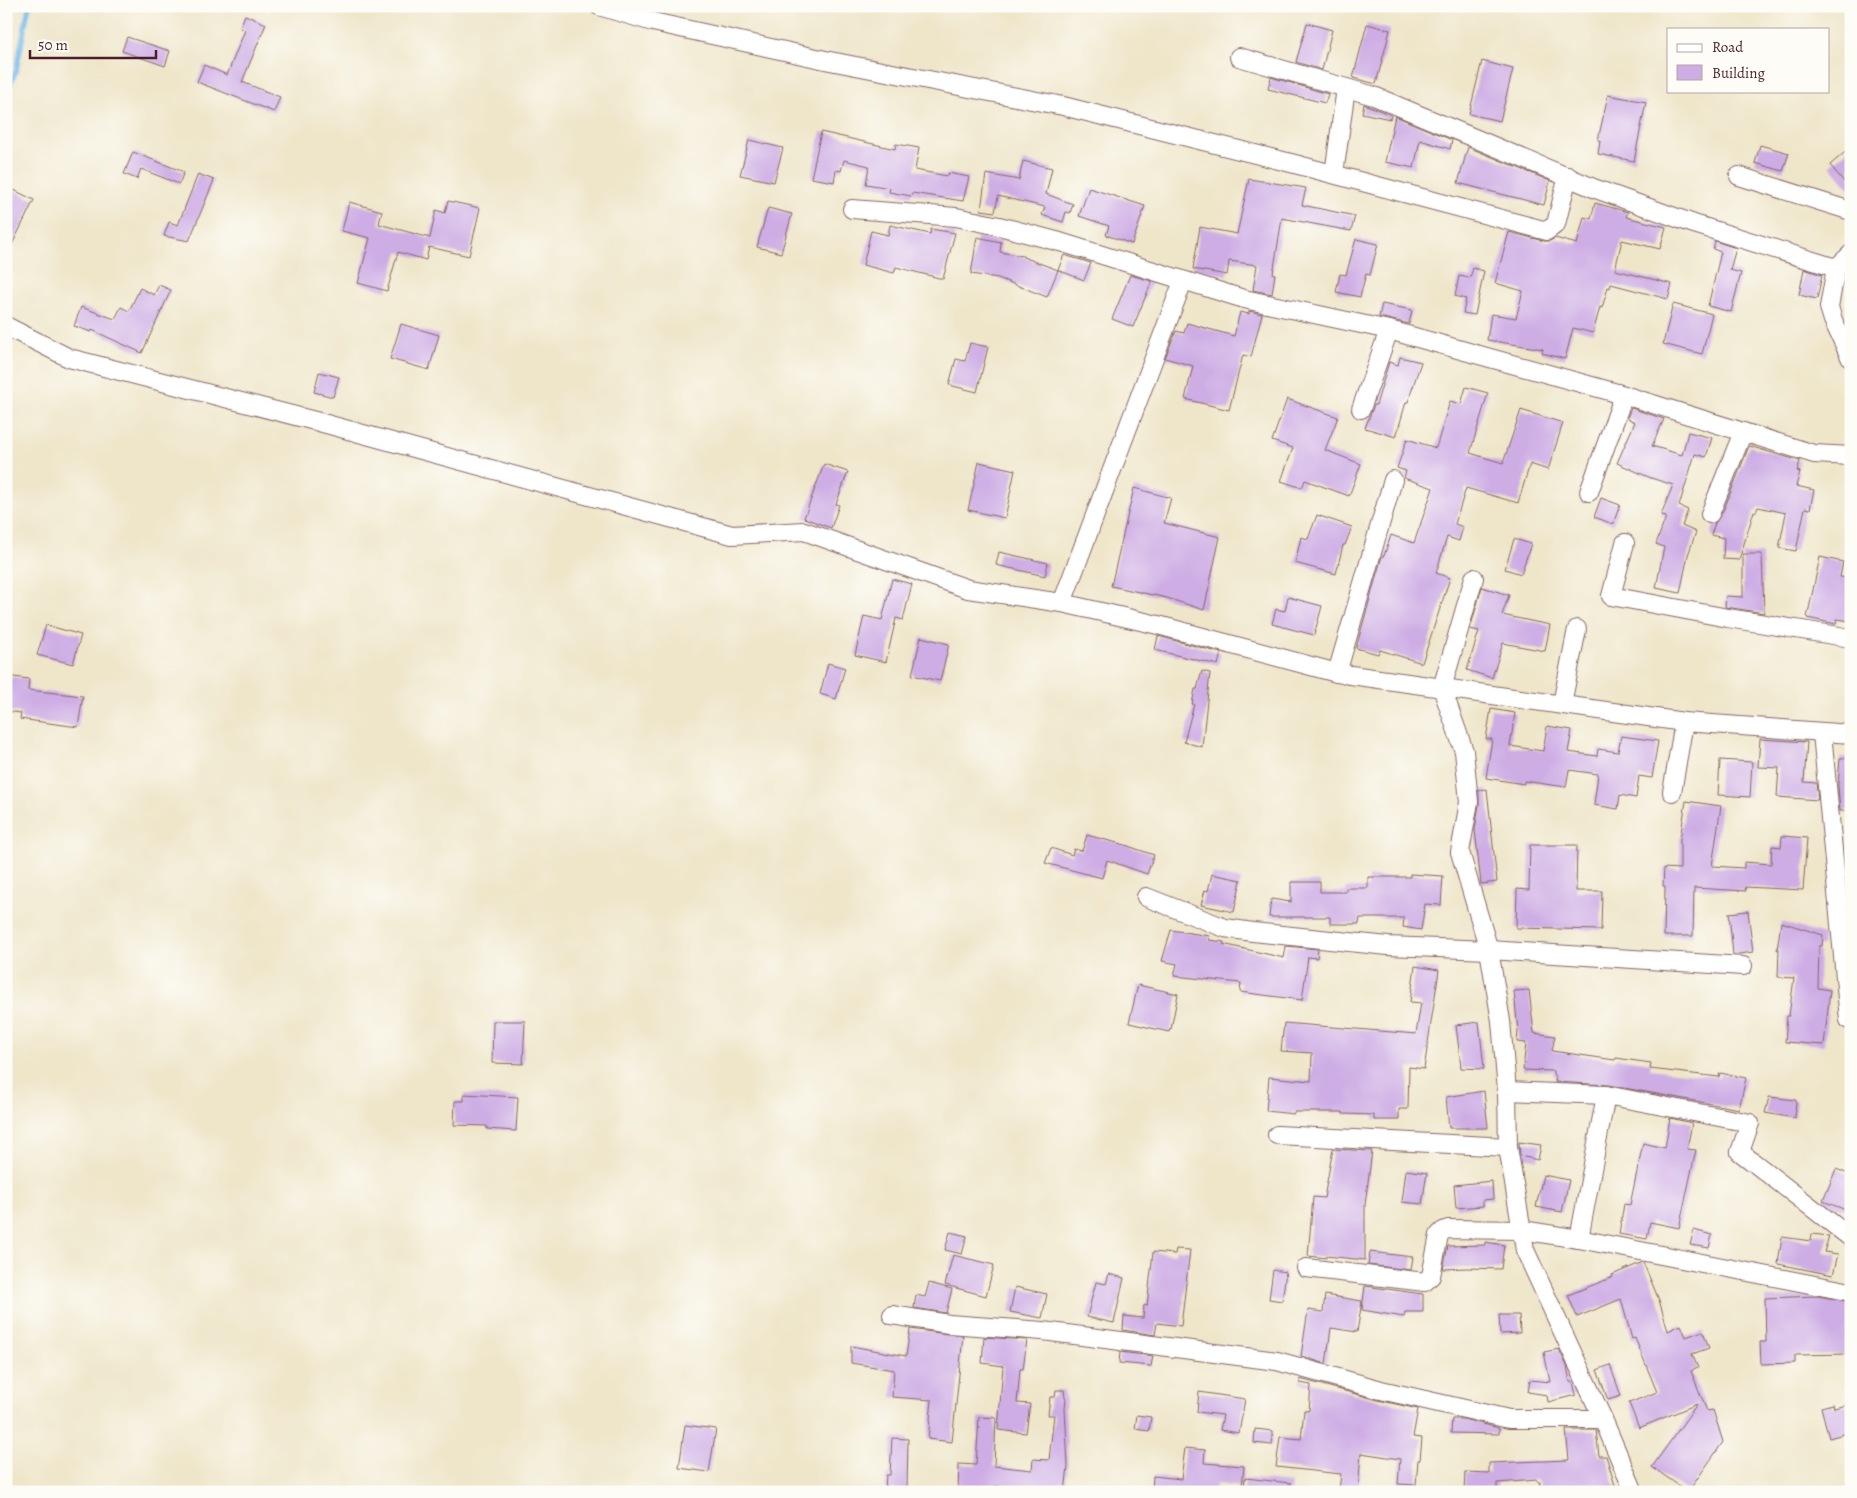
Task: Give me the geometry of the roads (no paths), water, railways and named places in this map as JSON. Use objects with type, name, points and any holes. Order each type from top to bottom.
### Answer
[{"type":"street","points":[[599,6],[653,22],[820,59],[1063,106],[1334,174],[1547,231],[1556,224],[1568,176]]},
{"type":"street","points":[[1239,57],[1374,96],[1596,188],[1694,224],[1836,268]]},
{"type":"street","points":[[1334,174],[1346,88]]},
{"type":"street","points":[[1739,176],[1851,211]]},
{"type":"street","points":[[852,210],[956,217],[999,226],[1060,242],[1244,299],[1389,330],[1624,395],[1814,454],[1851,456]]},
{"type":"street","points":[[1851,254],[1836,268],[1829,307],[1832,320],[1851,359]]},
{"type":"street","points":[[1062,604],[1183,280]]},
{"type":"street","points":[[6,326],[70,358],[319,422],[732,535],[804,531],[968,589],[1062,604],[1158,625],[1336,673],[1684,722],[1851,734]]},
{"type":"street","points":[[1361,409],[1389,330]]},
{"type":"street","points":[[1589,492],[1624,395]]},
{"type":"street","points":[[1710,514],[1743,432]]},
{"type":"street","points":[[1336,673],[1393,480]]},
{"type":"street","points":[[1625,543],[1611,596],[1728,618],[1851,638]]},
{"type":"street","points":[[1474,578],[1442,688],[1464,751],[1469,802],[1460,852],[1489,950],[1500,1021],[1507,1091],[1508,1147],[1525,1250],[1603,1419],[1634,1492]]},
{"type":"street","points":[[1562,704],[1577,629]]},
{"type":"street","points":[[1672,792],[1684,722]]},
{"type":"street","points":[[1822,733],[1849,1020]]},
{"type":"street","points":[[1146,897],[1225,928],[1388,946],[1489,950],[1743,966]]},
{"type":"street","points":[[1507,1091],[1606,1095],[1750,1123],[1740,1152],[1851,1238]]},
{"type":"street","points":[[1579,1239],[1606,1095]]},
{"type":"street","points":[[1278,1134],[1508,1147]]},
{"type":"street","points":[[1306,1268],[1425,1282],[1431,1276],[1439,1235],[1443,1231],[1448,1229],[1522,1230],[1579,1239],[1851,1292]]},
{"type":"street","points":[[892,1315],[949,1324],[1043,1331],[1277,1361],[1381,1390],[1509,1419],[1603,1419]]},
{"type":"waterway","points":[[6,94],[16,71],[29,6]]}]
